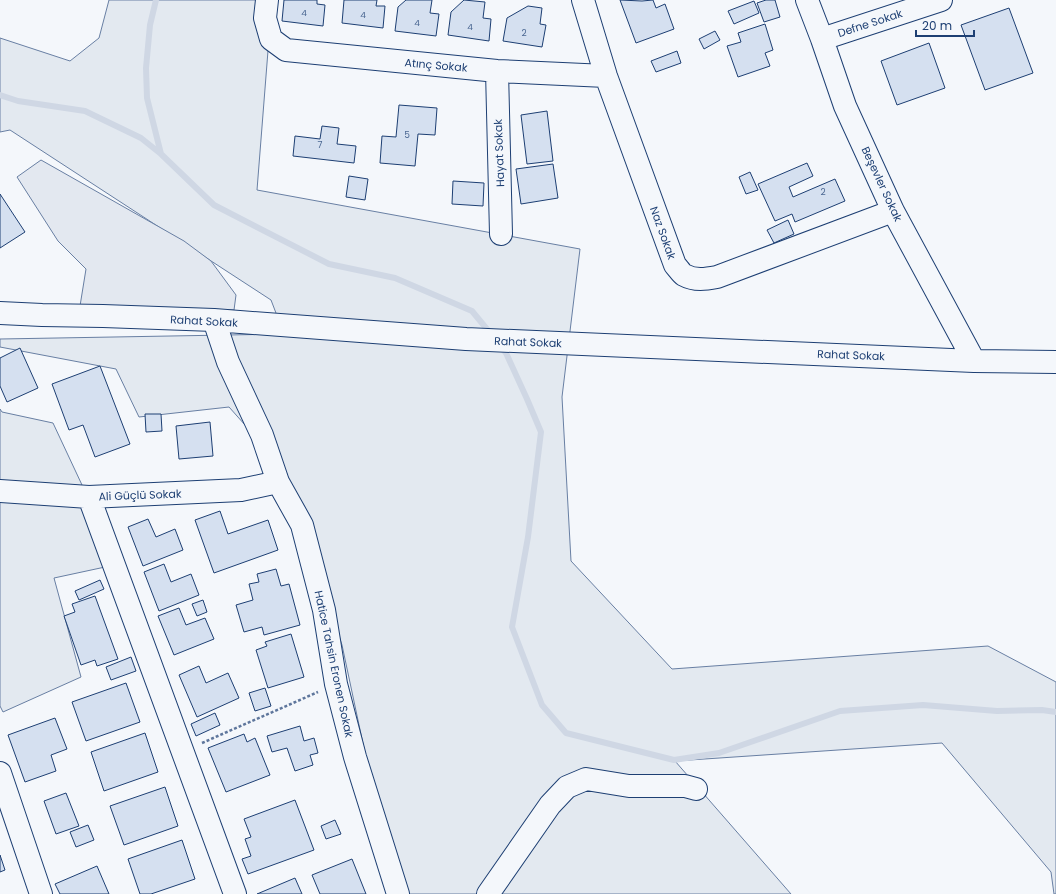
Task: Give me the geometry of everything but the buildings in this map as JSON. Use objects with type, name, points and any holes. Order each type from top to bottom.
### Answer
[{"type":"street","name":"Atınç Sokak","points":[[267,0],[265,18],[271,39],[286,50],[497,71],[606,76]]},
{"type":"street","name":"Naz Sokak","points":[[583,0],[606,76],[675,265],[684,275],[695,279],[717,277],[893,211]]},
{"type":"street","name":"Beşevler Sokak","points":[[807,0],[845,106],[893,211],[974,360]]},
{"type":"street","name":"Defne Sokak","points":[[822,39],[941,0]]},
{"type":"street","name":"Hayat Sokak","points":[[497,71],[501,234]]},
{"type":"street","name":"Rahat Sokak","points":[[0,313],[42,316],[214,320],[466,339],[1056,362]]},
{"type":"street","name":"Hatice Tahsin Eronen Sokak","points":[[214,320],[228,362],[262,436],[278,482],[302,525],[324,610],[336,684],[355,758],[398,894]]},
{"type":"street","name":"Ali Güçlü Sokak","points":[[0,491],[89,497],[241,490],[278,482]]},
{"type":"street","points":[[89,497],[235,894]]},
{"type":"street","points":[[0,773],[41,894]]},
{"type":"street","points":[[488,894],[550,805],[567,787],[586,778],[629,786],[685,786],[696,789]]},
{"type":"path","points":[[183,751],[336,684]]},
{"type":"shaded area","points":[[109,0],[272,0],[257,190],[580,249],[562,397],[571,561],[672,669],[988,646],[1056,682],[1056,894],[1054,894],[1051,872],[942,743],[675,761],[791,894],[395,894],[342,645],[286,471],[229,407],[139,417],[116,369],[0,347],[0,339],[284,334],[271,300],[10,130],[0,132],[0,38],[70,61],[99,38]]},
{"type":"shaded area","points":[[41,160],[184,241],[211,261],[236,295],[234,310],[80,306],[86,269],[58,241],[17,177]]},
{"type":"shaded area","points":[[0,409],[2,412],[53,423],[119,564],[54,578],[81,677],[3,712],[0,706]]},
{"type":"waterway","points":[[156,0],[150,25],[146,68],[147,98],[161,154]]},
{"type":"waterway","points":[[0,95],[18,101],[85,111],[141,138],[161,154],[214,205],[329,264],[395,278],[472,311],[491,334]]},
{"type":"waterway","points":[[500,346],[506,353],[541,432],[528,537],[512,627],[542,705],[566,733],[674,760],[719,753],[840,711],[923,705],[997,711],[1042,710],[1056,712]]}]
